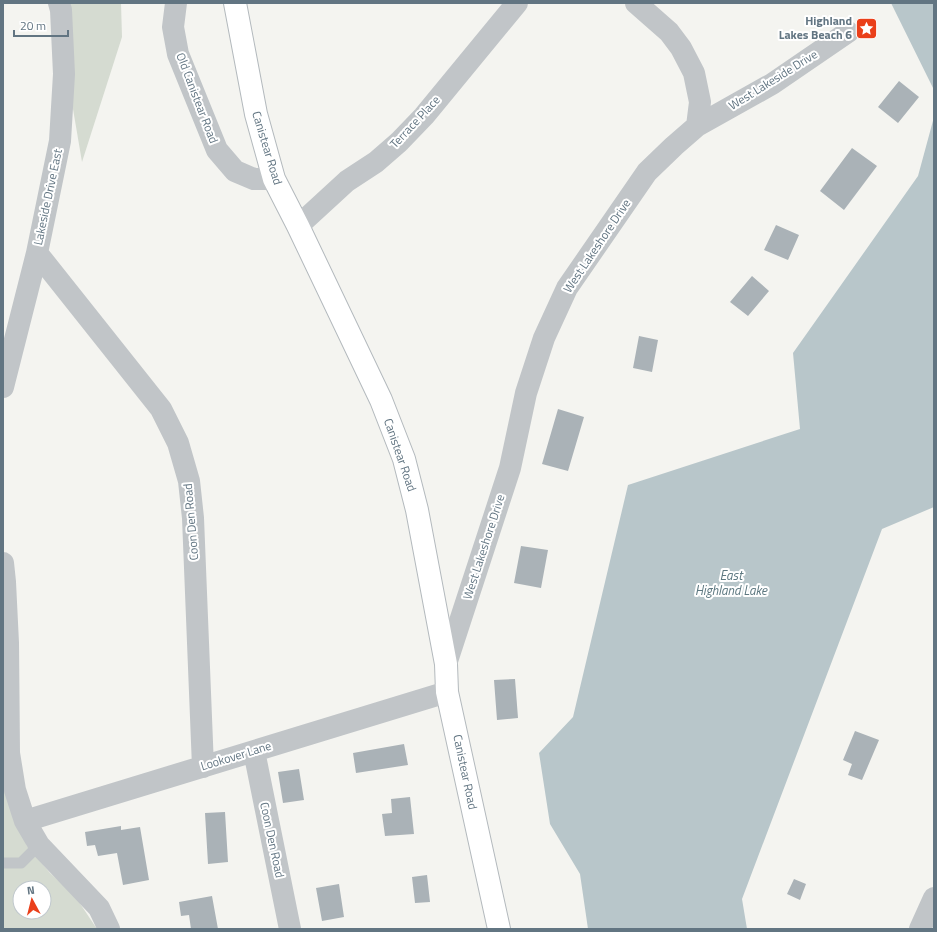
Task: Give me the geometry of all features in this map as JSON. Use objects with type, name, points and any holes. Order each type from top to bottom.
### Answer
[{"type":"street","name":"Lakeside Drive East","points":[[3,387],[37,253],[60,141],[64,74],[60,3]]},
{"type":"street","name":"Old Canistear Road","points":[[176,3],[173,27],[178,54],[216,150],[235,171],[254,179],[274,179]]},
{"type":"street","name":"Canistear Road","points":[[235,3],[256,114],[274,179],[381,400],[404,459],[417,510],[446,664],[447,692],[499,929]]},
{"type":"street","name":"Terrace Place","points":[[298,226],[347,181],[376,162],[399,142],[424,116],[516,3]]},
{"type":"street","points":[[636,3],[669,32],[681,48],[694,72],[700,102],[697,126]]},
{"type":"street","name":"West Lakeside Drive","points":[[697,126],[772,84],[848,32]]},
{"type":"street","name":"West Lakeshore Drive","points":[[446,664],[510,468],[526,393],[544,338],[567,288],[647,172],[697,126]]},
{"type":"street","name":"Coon Den Road","points":[[37,253],[161,409],[178,443],[188,481],[193,518],[203,767]]},
{"type":"street","points":[[3,563],[8,643],[9,753],[15,790],[25,821],[39,845],[99,908],[109,929]]},
{"type":"street","name":"Lookover Lane","points":[[25,821],[447,692]]},
{"type":"street","name":"Coon Den Road","points":[[254,751],[290,929]]},
{"type":"street","points":[[920,929],[934,898]]},
{"type":"lane","points":[[3,863],[21,863],[39,845]]},
{"type":"shaded area","points":[[55,3],[121,3],[122,37],[82,162]]},
{"type":"shaded area","points":[[3,783],[27,846],[50,873],[75,896],[97,929],[3,929]]},
{"type":"water","points":[[891,3],[934,3],[934,90]]},
{"type":"water","name":"East Highland Lake","points":[[934,117],[934,507],[882,529],[742,899],[747,929],[588,929],[580,874],[550,824],[539,753],[573,717],[628,485],[800,429],[793,353],[918,176]]},
{"type":"building","points":[[899,81],[919,97],[898,123],[878,107]]},
{"type":"building","points":[[852,148],[877,166],[844,210],[820,191]]},
{"type":"building","points":[[776,225],[799,235],[788,260],[764,250]]},
{"type":"building","points":[[752,276],[769,291],[748,316],[730,302]]},
{"type":"building","points":[[639,336],[658,340],[652,372],[633,368]]},
{"type":"building","points":[[558,409],[584,417],[568,471],[542,464]]},
{"type":"building","points":[[521,546],[548,550],[541,588],[514,583]]},
{"type":"building","points":[[515,679],[518,718],[497,720],[494,680]]},
{"type":"building","points":[[855,731],[879,740],[862,780],[848,775],[852,764],[843,760]]},
{"type":"building","points":[[404,744],[408,765],[356,773],[353,753]]},
{"type":"building","points":[[299,769],[304,800],[283,803],[278,772]]},
{"type":"building","points":[[410,797],[414,834],[385,836],[382,814],[392,813],[391,799]]},
{"type":"building","points":[[225,812],[228,862],[208,864],[205,813]]},
{"type":"building","points":[[121,826],[121,830],[140,827],[149,880],[123,885],[117,853],[98,856],[95,845],[87,846],[85,832]]},
{"type":"building","points":[[427,875],[430,902],[415,903],[412,877]]},
{"type":"building","points":[[794,879],[806,884],[800,900],[787,894]]},
{"type":"building","points":[[339,884],[344,917],[322,921],[316,888]]},
{"type":"building","points":[[212,896],[218,929],[191,929],[189,915],[181,916],[179,902]]},
{"type":"place","name":"Highland Lakes Beach 6","points":[[867,28]]}]
